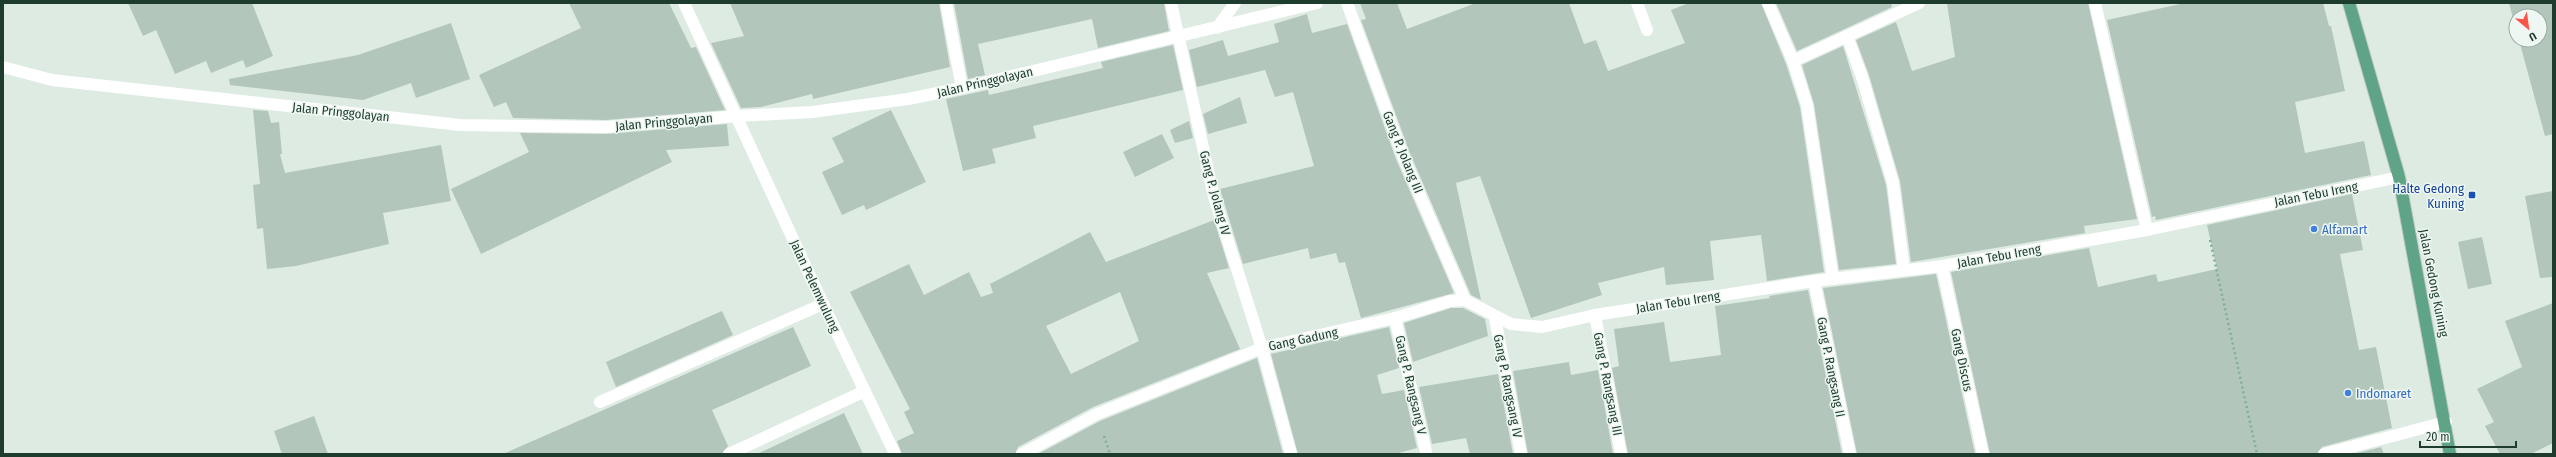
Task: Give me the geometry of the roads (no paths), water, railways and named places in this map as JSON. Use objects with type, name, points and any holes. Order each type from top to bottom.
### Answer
[{"type":"main road","name":"Jalan Gedong Kuning","points":[[2349,3],[2399,177],[2446,422],[2450,454]]},
{"type":"street","name":"Jalan Pelemwulung","points":[[684,3],[738,116],[823,304],[895,454]]},
{"type":"street","points":[[946,3],[962,88]]},
{"type":"street","name":"Gang P. Jolang IV","points":[[1171,3],[1214,197],[1262,348],[1291,454]]},
{"type":"street","points":[[1217,28],[1235,3]]},
{"type":"street","name":"Jalan Pringgolayan","points":[[3,67],[52,80],[460,126],[606,127],[738,116],[812,112],[908,99],[962,88],[1317,3]]},
{"type":"street","name":"Gang P. Jolang III","points":[[1347,3],[1404,156],[1465,300]]},
{"type":"street","points":[[1637,3],[1647,30]]},
{"type":"street","points":[[1768,3],[1793,61],[1807,104],[1833,279]]},
{"type":"street","points":[[1793,61],[1919,3]]},
{"type":"street","points":[[2095,3],[2147,230]]},
{"type":"street","points":[[1848,36],[1862,77],[1893,183],[1904,270]]},
{"type":"street","name":"Jalan Tebu Ireng","points":[[1595,315],[1814,281],[1942,266],[2147,230],[2205,216],[2399,177]]},
{"type":"street","name":"Gang Discus","points":[[1942,266],[1983,454]]},
{"type":"street","name":"Gang P. Rangsang II","points":[[1814,281],[1850,454]]},
{"type":"street","points":[[1465,300],[1495,318],[1511,324],[1542,327],[1595,315]]},
{"type":"street","name":"Gang Gadung","points":[[1022,454],[1097,414],[1262,348],[1395,318],[1450,301],[1465,300]]},
{"type":"street","points":[[600,402],[823,304]]},
{"type":"street","name":"Gang P. Rangsang III","points":[[1595,315],[1621,454]]},
{"type":"street","name":"Gang P. Rangsang V","points":[[1395,318],[1426,452]]},
{"type":"street","name":"Gang P. Rangsang IV","points":[[1495,318],[1520,454]]},
{"type":"street","points":[[729,454],[865,391]]},
{"type":"street","points":[[2324,454],[2446,422]]},
{"type":"place","name":"Halte Gedong Kuning","points":[[2472,195]]},
{"type":"place","name":"Alfamart","points":[[2314,229]]},
{"type":"place","name":"Indomaret","points":[[2348,393]]}]
